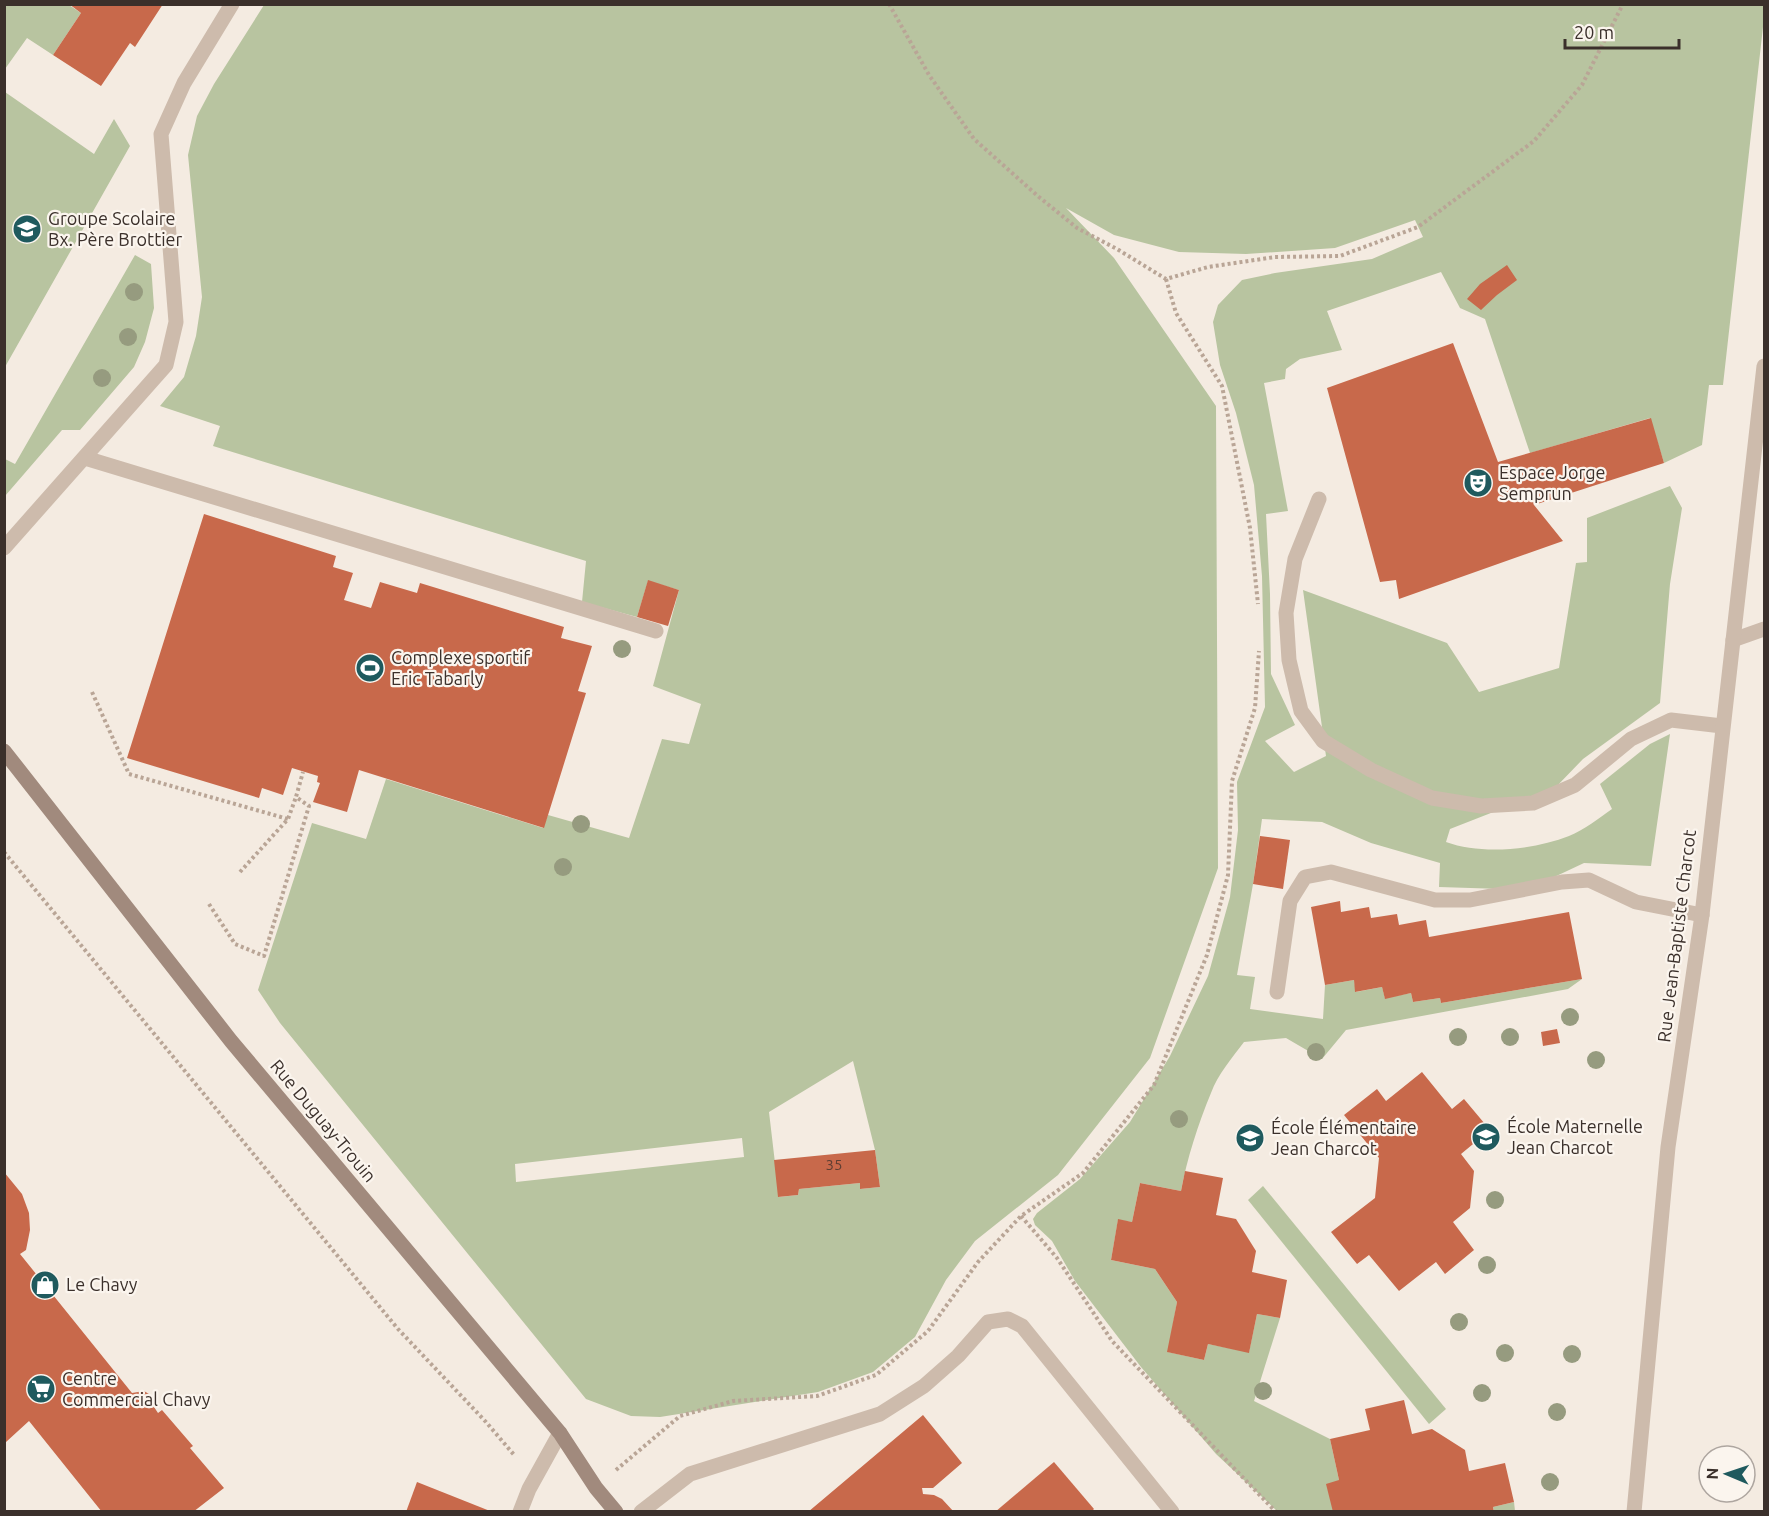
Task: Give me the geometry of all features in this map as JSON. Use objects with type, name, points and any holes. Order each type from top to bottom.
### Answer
[{"type":"main road","name":"Rue Duguay-Trouin","points":[[4,751],[231,1041],[560,1433],[596,1488],[616,1512]]},
{"type":"street","points":[[4,548],[166,365],[176,322],[161,134],[184,83],[232,4]]},
{"type":"street","name":"Rue Jean-Baptiste Charcot","points":[[1634,1512],[1668,1147],[1702,915],[1764,366]]},
{"type":"street","points":[[85,458],[656,632]]},
{"type":"street","points":[[1319,499],[1296,559],[1286,613],[1289,660],[1301,711],[1323,741],[1371,770],[1432,798],[1481,806],[1533,803],[1575,785],[1631,739],[1671,720],[1722,726]]},
{"type":"street","points":[[1733,640],[1764,629]]},
{"type":"street","points":[[1277,992],[1290,901],[1305,878],[1331,872],[1435,900],[1470,900],[1562,882],[1589,880],[1636,902],[1702,915]]},
{"type":"street","points":[[641,1512],[690,1473],[880,1414],[924,1386],[958,1356],[988,1322],[1008,1319],[1022,1326],[1172,1512]]},
{"type":"street","points":[[520,1512],[529,1489],[560,1433]]},
{"type":"path","points":[[889,4],[928,75],[974,140],[1077,228],[1166,279],[1176,314],[1222,386],[1250,528],[1258,605]]},
{"type":"path","points":[[1166,279],[1208,267],[1275,257],[1340,256],[1418,227],[1534,141],[1582,85],[1623,4]]},
{"type":"path","points":[[596,1488],[680,1416],[733,1401],[817,1396],[876,1375],[928,1331],[978,1262],[1021,1216],[1083,1173],[1154,1085],[1207,955],[1228,875],[1232,781],[1255,708],[1259,650]]},
{"type":"path","points":[[92,692],[129,774],[288,819]]},
{"type":"path","points":[[240,872],[288,819],[303,772]]},
{"type":"path","points":[[209,904],[235,944],[264,956],[309,806],[296,797]]},
{"type":"path","points":[[4,852],[398,1329],[486,1422],[520,1462]]},
{"type":"path","points":[[1021,1216],[1057,1258],[1112,1341],[1276,1512]]},
{"type":"green space","points":[[5,5],[69,5],[81,13],[53,55],[27,38],[5,69]]},
{"type":"green space","points":[[264,5],[1764,5],[1723,385],[1709,385],[1702,445],[1664,463],[1650,418],[1530,453],[1485,319],[1460,308],[1441,272],[1327,311],[1342,350],[1300,359],[1286,369],[1285,379],[1264,383],[1288,511],[1266,514],[1271,674],[1295,725],[1265,741],[1294,772],[1326,756],[1303,590],[1447,643],[1479,692],[1559,668],[1576,563],[1587,562],[1587,518],[1670,486],[1682,508],[1670,584],[1660,703],[1583,759],[1555,788],[1450,829],[1446,842],[1475,849],[1508,849],[1540,845],[1575,833],[1612,809],[1600,784],[1650,744],[1670,734],[1651,866],[1584,863],[1550,879],[1502,889],[1439,887],[1440,863],[1371,843],[1322,822],[1262,819],[1237,975],[1255,977],[1250,1009],[1323,1019],[1325,985],[1354,980],[1356,992],[1382,987],[1385,998],[1411,993],[1413,1002],[1440,998],[1441,1003],[1582,979],[1568,989],[1346,1030],[1322,1059],[1286,1038],[1244,1042],[1214,1086],[1193,1142],[1181,1191],[1140,1183],[1132,1222],[1118,1220],[1111,1260],[1155,1269],[1177,1302],[1168,1352],[1204,1360],[1208,1344],[1249,1352],[1257,1314],[1280,1318],[1254,1401],[1330,1439],[1339,1480],[1333,1511],[1277,1511],[1216,1454],[1141,1367],[1075,1281],[1052,1241],[1035,1225],[1033,1219],[1037,1213],[1080,1179],[1130,1122],[1170,1056],[1208,976],[1230,897],[1238,830],[1237,782],[1265,707],[1262,576],[1254,485],[1236,413],[1220,365],[1213,322],[1218,305],[1242,280],[1372,259],[1423,237],[1415,220],[1335,248],[1246,254],[1179,252],[1114,235],[1066,208],[1114,258],[1216,406],[1218,868],[1150,1058],[1058,1175],[975,1241],[946,1280],[915,1337],[873,1372],[818,1392],[660,1417],[631,1416],[586,1399],[280,1023],[258,990],[312,823],[366,839],[386,779],[543,828],[548,815],[629,838],[662,739],[689,744],[701,704],[653,686],[679,590],[648,581],[637,617],[582,602],[586,561],[213,446],[220,426],[160,406],[184,377],[196,336],[202,297],[188,155],[197,116],[214,84]],"holes":[[[853,1061],[875,1150],[880,1187],[860,1189],[860,1183],[799,1189],[798,1195],[779,1197],[769,1112]],[[742,1138],[744,1157],[516,1182],[515,1164]]]},
{"type":"green space","points":[[5,92],[94,154],[114,119],[130,146],[5,367]]},
{"type":"green space","points":[[135,255],[151,264],[154,308],[145,342],[134,367],[80,430],[62,430],[5,496],[5,459],[15,464]]},
{"type":"green space","points":[[1263,1186],[1446,1409],[1429,1424],[1248,1200]]},
{"type":"green space","points":[[1514,1502],[1515,1511],[1494,1511],[1493,1507]]},
{"type":"building","points":[[69,4],[163,4],[135,47],[130,43],[101,86],[53,55],[81,13]]},
{"type":"building","points":[[1507,265],[1517,280],[1481,310],[1467,299],[1480,284]]},
{"type":"building","name":"Espace Jorge Semprun","points":[[1453,343],[1498,462],[1651,418],[1664,463],[1534,505],[1563,541],[1399,599],[1396,580],[1380,582],[1327,388]]},
{"type":"building","name":"Complexe sportif Eric Tabarly","points":[[204,514],[336,556],[333,567],[353,573],[344,600],[371,608],[380,582],[417,593],[420,583],[564,627],[561,638],[592,646],[578,691],[586,693],[544,828],[359,770],[347,812],[313,802],[320,783],[317,782],[318,776],[292,768],[283,795],[262,788],[259,798],[127,758]]},
{"type":"building","points":[[648,580],[679,590],[668,626],[637,617]]},
{"type":"building","points":[[1260,836],[1290,840],[1283,889],[1253,884]]},
{"type":"building","points":[[1340,901],[1341,912],[1369,907],[1371,918],[1397,914],[1399,925],[1426,920],[1429,937],[1569,912],[1582,979],[1441,1003],[1440,998],[1413,1002],[1411,993],[1385,999],[1382,987],[1355,992],[1354,980],[1325,985],[1311,907]]},
{"type":"building","points":[[1557,1029],[1560,1043],[1543,1046],[1541,1032]]},
{"type":"building","points":[[1422,1072],[1452,1109],[1464,1099],[1490,1130],[1461,1154],[1474,1171],[1470,1208],[1453,1222],[1474,1250],[1445,1274],[1436,1262],[1399,1291],[1369,1255],[1357,1264],[1331,1232],[1375,1198],[1379,1158],[1344,1115],[1377,1089],[1386,1101]]},
{"type":"building","points":[[875,1150],[880,1187],[860,1189],[860,1183],[799,1189],[798,1195],[778,1197],[774,1160]]},
{"type":"building","points":[[1185,1171],[1223,1178],[1216,1215],[1236,1219],[1256,1251],[1252,1272],[1287,1280],[1280,1318],[1257,1314],[1249,1353],[1208,1344],[1204,1360],[1167,1352],[1177,1302],[1155,1269],[1111,1260],[1118,1219],[1132,1222],[1140,1183],[1181,1191]]},
{"type":"building","points":[[4,1172],[22,1194],[29,1213],[30,1230],[26,1250],[20,1254],[132,1393],[144,1391],[149,1394],[157,1404],[154,1407],[158,1413],[162,1410],[193,1446],[190,1448],[224,1488],[193,1512],[102,1512],[29,1421],[6,1442],[4,1440]]},
{"type":"building","points":[[1404,1400],[1412,1434],[1432,1429],[1465,1450],[1469,1471],[1505,1463],[1514,1502],[1493,1507],[1494,1512],[1333,1512],[1326,1484],[1339,1480],[1330,1439],[1370,1430],[1365,1409]]},
{"type":"building","points":[[923,1415],[962,1463],[933,1488],[922,1488],[923,1494],[934,1495],[942,1499],[954,1512],[808,1512]]},
{"type":"building","points":[[1054,1462],[1094,1509],[1091,1512],[995,1512]]},
{"type":"building","points":[[417,1482],[490,1511],[490,1512],[406,1512]]},
{"type":"place","name":"Groupe Scolaire Bx. Père Brottier","points":[[27,229]]},
{"type":"place","name":"Espace Jorge Semprun","points":[[1478,483]]},
{"type":"place","name":"Complexe sportif Eric Tabarly","points":[[370,668]]},
{"type":"place","name":"École Maternelle Jean Charcot","points":[[1486,1137]]},
{"type":"place","name":"École Élémentaire Jean Charcot","points":[[1250,1138]]},
{"type":"place","name":"Le Chavy","points":[[45,1285]]},
{"type":"place","name":"Centre Commercial Chavy","points":[[41,1389]]}]
